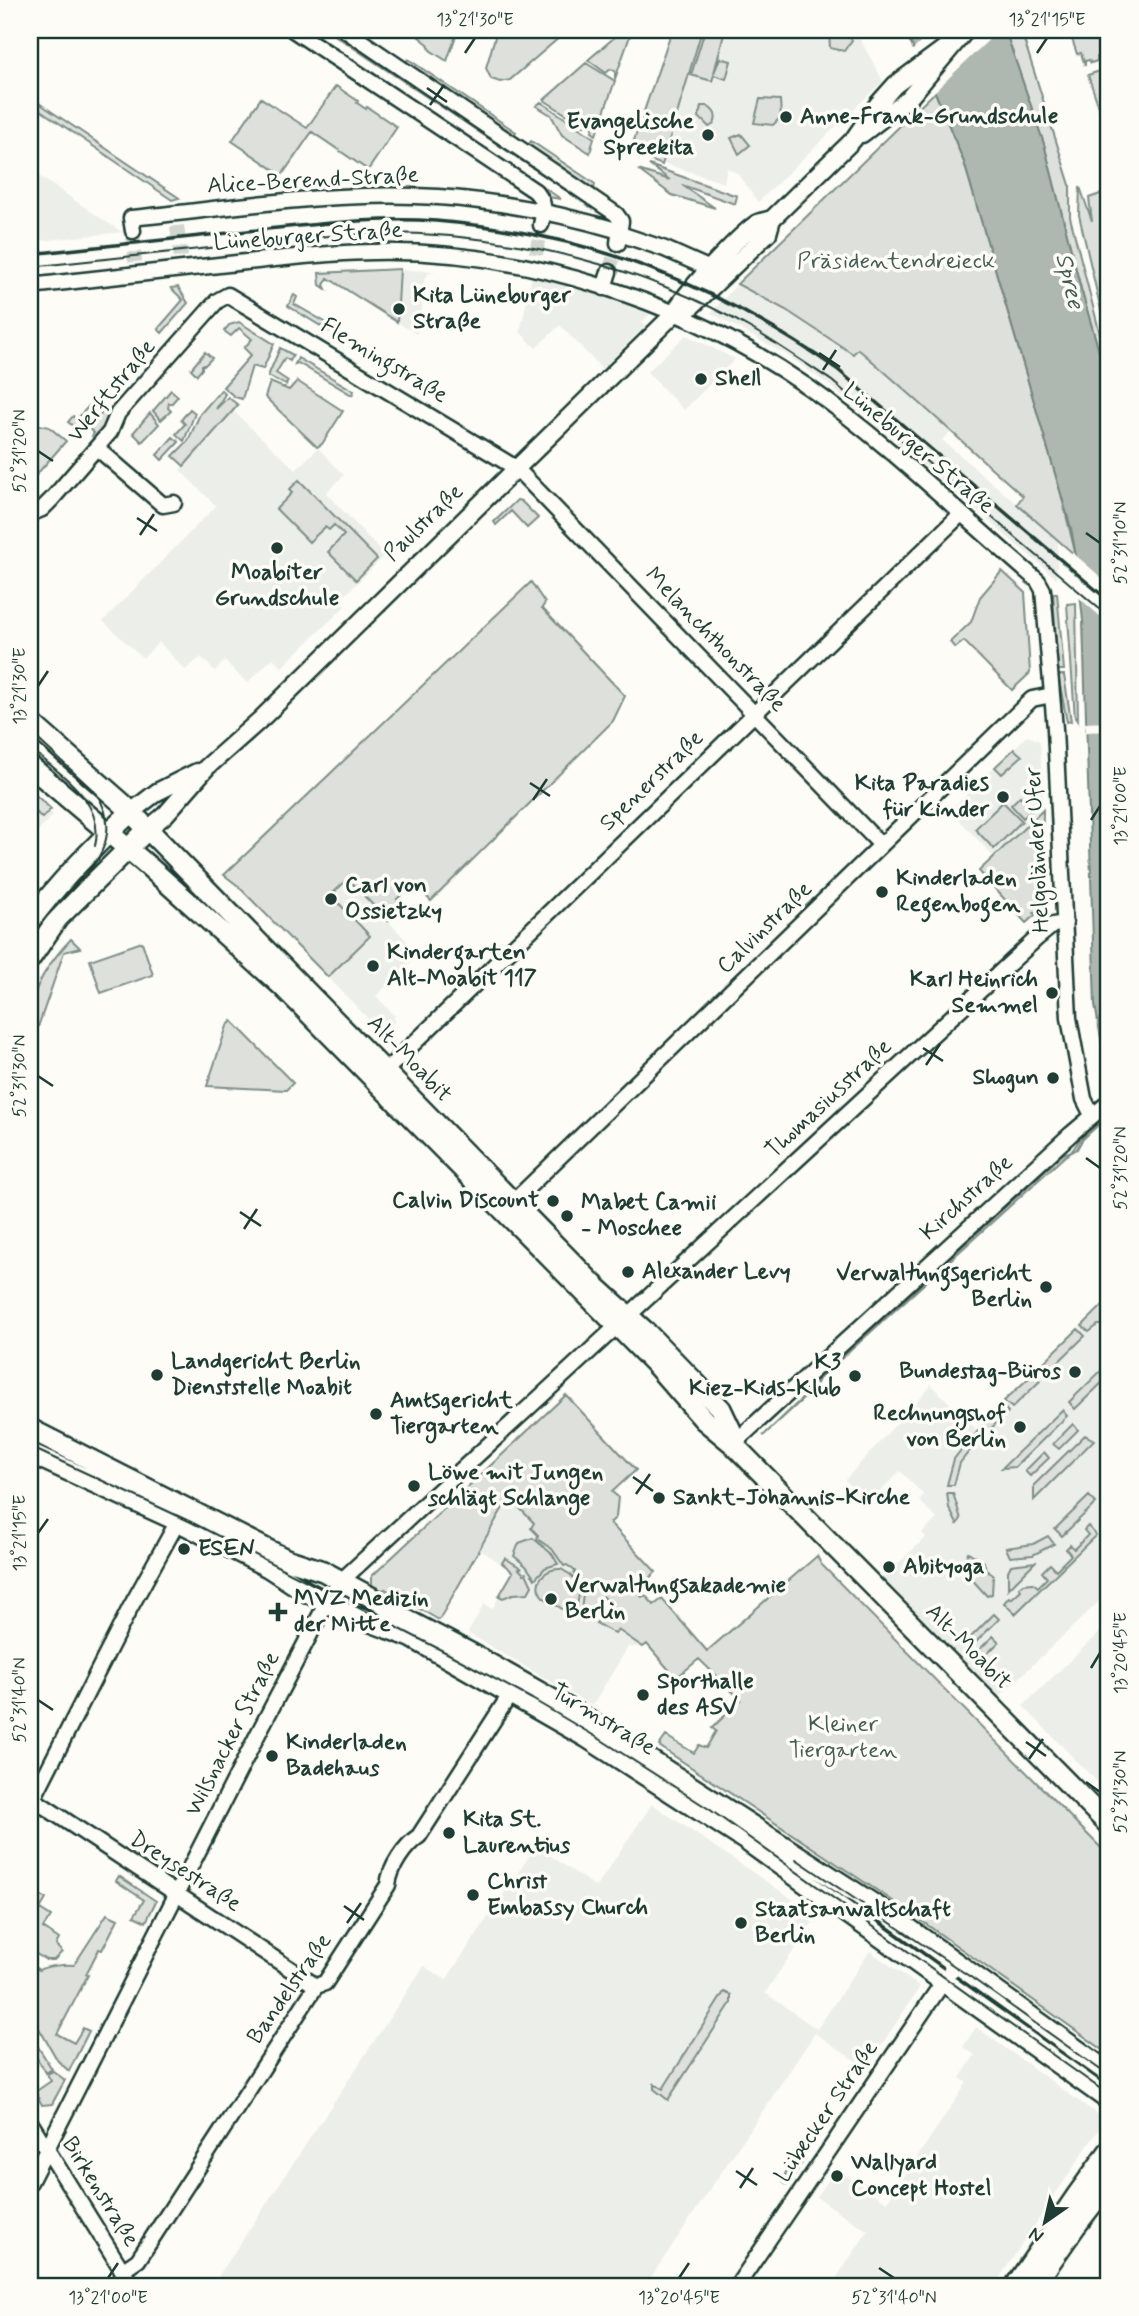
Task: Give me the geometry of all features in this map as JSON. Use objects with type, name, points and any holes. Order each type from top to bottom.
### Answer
[{"type":"main road","name":"Alt-Moabit","points":[[30,722],[148,829],[380,1075],[623,1322],[721,1409],[731,1430],[733,1444],[1109,1825]]},
{"type":"main road","name":"Alt-Moabit","points":[[30,766],[270,974],[380,1075],[513,1202],[593,1284],[623,1322]]},
{"type":"main road","points":[[30,921],[46,900],[131,813]]},
{"type":"main road","name":"Paulstraße","points":[[30,959],[58,918],[148,829]]},
{"type":"main road","name":"Turmstraße","points":[[30,1429],[286,1559],[341,1581],[382,1603],[397,1615],[592,1722],[861,1895],[1109,2073]]},
{"type":"main road","name":"Turmstraße","points":[[30,1453],[178,1521],[268,1567],[352,1615],[411,1637],[511,1693],[715,1819],[1109,2100]]},
{"type":"main road","points":[[1015,2286],[1109,2151]]},
{"type":"main road","points":[[1034,2286],[1109,2183]]},
{"type":"street","points":[[293,30],[535,191],[544,201],[543,218]]},
{"type":"street","points":[[345,30],[621,218],[619,236]]},
{"type":"street","name":"Paulstraße","points":[[148,829],[165,814],[206,767],[261,719],[675,313],[679,302],[710,269],[758,223],[772,219],[853,140],[895,85],[921,74],[966,30]]},
{"type":"street","name":"Alice-Berend-Straße","points":[[132,224],[360,196],[436,197],[619,236],[665,249],[710,269]]},
{"type":"street","name":"Paulstraße","points":[[675,313],[689,309],[700,299],[768,233],[772,219]]},
{"type":"street","name":"Lüneburger Straße","points":[[30,286],[136,268],[308,255],[374,252],[534,261],[675,313],[748,349],[808,387],[1038,581]]},
{"type":"street","points":[[604,288],[609,272]]},
{"type":"street","name":"Werftstraße","points":[[30,514],[42,509],[110,432],[118,413],[217,301],[229,295]]},
{"type":"street","name":"Flemingstraße","points":[[229,295],[516,468]]},
{"type":"street","points":[[97,448],[163,505],[174,503]]},
{"type":"street","name":"Melanchthonstraße","points":[[516,468],[881,845]]},
{"type":"street","name":"Spenerstraße","points":[[380,1075],[961,514]]},
{"type":"street","name":"Helgoländer Ufer","points":[[1038,581],[1043,590],[1052,695],[1069,1017],[1084,1099],[1093,1115]]},
{"type":"street","name":"Calvinstraße","points":[[513,1202],[1032,699],[1052,695]]},
{"type":"street","name":"Paulstraße","points":[[131,813],[157,792],[206,767]]},
{"type":"street","name":"Thomasiusstraße","points":[[623,1322],[1047,929],[1065,923]]},
{"type":"street","name":"Kirchstraße","points":[[733,1444],[1109,1102]]},
{"type":"street","name":"Wilsnacker Straße","points":[[30,2182],[176,1893],[327,1602],[341,1581],[623,1322]]},
{"type":"street","points":[[31,1798],[178,1521]]},
{"type":"street","name":"Bandelstraße","points":[[122,2271],[138,2260],[316,1986],[324,1983],[330,1975],[388,1885],[390,1874],[411,1841],[419,1836],[511,1693]]},
{"type":"street","name":"Dreysestraße","points":[[31,1798],[316,1986]]},
{"type":"street","name":"Lübecker Straße","points":[[737,2286],[956,1964]]},
{"type":"street","name":"Birkenstraße","points":[[30,2122],[132,2286]]},
{"type":"shaded area","name":"Anne-Frank-Grundschule","points":[[702,30],[855,30],[883,81],[758,202],[737,173],[727,168],[724,183],[663,163]]},
{"type":"shaded area","points":[[30,170],[105,221],[122,232],[30,242]]},
{"type":"shaded area","name":"Kita Lüneburger Straße","points":[[365,269],[436,271],[429,273],[424,279],[421,325],[416,334],[319,273]]},
{"type":"shaded area","points":[[532,277],[613,298],[649,311],[650,314],[641,323],[646,325],[602,369],[560,325],[536,348],[520,332]]},
{"type":"shaded area","points":[[737,284],[786,310],[852,353],[857,349],[908,391],[951,432],[942,440],[1058,539],[1057,579],[830,386],[787,355],[711,313]]},
{"type":"shaded area","points":[[686,335],[735,359],[684,410],[647,372]]},
{"type":"shaded area","name":"Moabiter Grundschule","points":[[233,411],[296,470],[318,448],[344,475],[326,493],[385,555],[340,600],[345,606],[282,667],[273,658],[247,683],[225,661],[215,671],[201,657],[185,670],[159,642],[143,658],[103,621],[216,506],[180,470]]},
{"type":"shaded area","name":"Kita Paradies für Kinder","points":[[1027,736],[1040,741],[1043,810],[994,857],[950,810]]},
{"type":"shaded area","points":[[30,745],[81,790],[95,808],[30,753]]},
{"type":"shaded area","points":[[30,792],[53,815],[30,839]]},
{"type":"shaded area","name":"Kindergarten Alt-Moabit 117","points":[[348,878],[419,954],[376,996],[395,1016],[395,1021],[384,1032],[381,1032],[328,977],[370,936],[331,895]]},
{"type":"shaded area","points":[[1106,1302],[1109,1306],[1109,1592],[999,1697],[883,1578],[926,1537],[922,1533],[937,1519],[919,1500],[924,1495],[900,1471],[869,1503],[845,1480],[931,1386],[929,1383],[976,1429]]},
{"type":"shaded area","name":"Verwaltungsakademie Berlin","points":[[509,1496],[646,1644],[643,1647],[628,1647],[592,1706],[468,1633],[484,1604],[492,1609],[513,1572],[479,1549]]},
{"type":"shaded area","points":[[1109,1623],[1109,1794],[1023,1706]]},
{"type":"shaded area","points":[[652,1804],[817,1916],[765,1993],[817,2029],[870,1951],[920,1987],[866,2068],[815,2033],[645,2286],[212,2286],[424,1966],[446,1980],[536,1846],[596,1887]]},
{"type":"shaded area","points":[[976,2027],[1105,2120],[994,2286],[831,2286],[868,2231],[817,2197],[836,2169],[887,2202],[967,2083],[960,2078],[975,2055],[963,2047]]},
{"type":"green space","points":[[300,30],[309,30],[561,199],[548,197]]},
{"type":"green space","points":[[327,30],[336,30],[605,211],[591,207]]},
{"type":"green space","points":[[426,30],[458,30],[447,61],[430,50],[428,44],[418,36]]},
{"type":"green space","points":[[497,30],[568,30],[510,80],[500,82],[491,79],[486,68]]},
{"type":"green space","points":[[623,30],[632,30],[615,79],[615,71],[611,69],[606,73],[588,60]]},
{"type":"green space","points":[[672,30],[702,30],[662,165],[630,152]]},
{"type":"green space","points":[[705,30],[725,30],[714,73],[720,58],[731,61],[726,79],[714,75],[712,81],[691,75]]},
{"type":"green space","points":[[844,30],[852,40],[844,51],[830,48],[829,32]]},
{"type":"green space","points":[[1005,30],[1018,30],[1025,43],[1070,185],[1070,217],[1109,369],[1109,386],[1044,144]]},
{"type":"green space","points":[[1026,30],[1056,30],[1030,40]]},
{"type":"green space","points":[[1069,30],[1109,30],[1108,58],[1102,60],[1100,56],[1097,61],[1091,63],[1089,60],[1085,61],[1085,66],[1081,53],[1077,54]]},
{"type":"green space","points":[[408,59],[516,132],[514,135],[406,63]]},
{"type":"green space","points":[[586,63],[615,81],[596,135],[592,132],[593,125],[590,123],[584,126],[544,100]]},
{"type":"green space","points":[[1109,68],[1109,127],[1106,128],[1088,75]]},
{"type":"green space","points":[[336,86],[358,101],[357,103],[397,127],[368,170],[312,132],[282,175],[232,141],[261,98],[307,128]]},
{"type":"green space","name":"Präsidentendreieck","points":[[935,92],[964,162],[1061,494],[1076,556],[1017,504],[1023,496],[858,349],[853,354],[786,310],[737,284]]},
{"type":"green space","points":[[30,97],[179,198],[172,200],[30,103]]},
{"type":"green space","points":[[760,99],[780,100],[781,117],[773,125],[754,123]]},
{"type":"green space","points":[[541,102],[594,138],[590,153],[562,135],[551,115],[536,106]]},
{"type":"green space","points":[[701,106],[707,106],[715,116],[714,124],[709,127],[699,117]]},
{"type":"green space","points":[[741,134],[750,145],[739,154],[731,138]]},
{"type":"green space","points":[[531,141],[595,184],[594,190],[528,145]]},
{"type":"green space","points":[[649,165],[737,196],[735,204],[682,185],[715,208],[672,195],[638,170],[670,180]]},
{"type":"green space","points":[[1080,187],[1092,221],[1089,198],[1109,191],[1109,345],[1079,215]]},
{"type":"green space","points":[[400,269],[397,322],[328,278],[324,285],[326,289],[320,285],[319,273]]},
{"type":"green space","points":[[178,287],[188,303],[162,333],[158,329],[183,300],[171,288]]},
{"type":"green space","points":[[294,295],[297,297],[294,304],[332,326],[329,331],[288,306]]},
{"type":"green space","points":[[239,322],[274,344],[263,369],[252,366],[242,399],[223,387],[251,355],[244,348],[252,339],[239,328],[231,336],[224,331],[229,325]]},
{"type":"green space","points":[[280,348],[293,355],[290,361],[285,358],[276,373],[288,381],[286,385],[268,376]]},
{"type":"green space","points":[[205,352],[212,358],[202,365],[197,375],[191,369]]},
{"type":"green space","points":[[298,358],[354,391],[352,395],[298,363],[295,364]]},
{"type":"green space","points":[[297,381],[343,411],[322,444],[317,447],[265,397],[270,382],[289,390]]},
{"type":"green space","points":[[171,390],[178,396],[169,403],[168,408],[171,411],[161,420],[153,411]]},
{"type":"green space","points":[[221,390],[225,394],[216,409],[228,397],[238,405],[184,466],[173,456],[188,441],[200,414]]},
{"type":"green space","points":[[97,397],[101,401],[77,429],[68,422],[73,416],[77,419]]},
{"type":"green space","points":[[105,409],[111,414],[107,427],[97,440],[89,429]]},
{"type":"green space","points":[[190,409],[195,413],[184,441],[176,434],[185,424],[181,420]]},
{"type":"green space","points":[[150,413],[159,424],[142,442],[133,433]]},
{"type":"green space","points":[[30,423],[49,427],[66,441],[30,482]]},
{"type":"green space","points":[[173,437],[179,442],[162,460],[157,455]]},
{"type":"green space","points":[[299,480],[377,559],[356,580],[328,552],[344,535],[334,525],[329,530],[325,527],[309,542],[276,509],[292,493],[289,490]]},
{"type":"green space","points":[[517,500],[538,518],[527,528],[511,511],[496,525],[494,522]]},
{"type":"green space","points":[[1002,571],[1025,592],[1030,673],[1012,690],[964,641],[955,648],[950,642],[971,622],[980,597]]},
{"type":"green space","points":[[531,582],[545,603],[542,608],[625,696],[613,721],[431,901],[413,883],[397,899],[404,907],[388,921],[348,879],[331,895],[370,936],[328,977],[224,875]]},
{"type":"green space","points":[[1053,593],[1057,593],[1064,670],[1058,670]]},
{"type":"green space","points":[[1076,603],[1078,722],[1075,718],[1067,604]]},
{"type":"green space","points":[[1058,675],[1064,675],[1071,721],[1067,722]]},
{"type":"green space","points":[[1014,749],[1022,756],[1002,774],[995,767]]},
{"type":"green space","points":[[30,790],[51,809],[42,818],[30,806]]},
{"type":"green space","points":[[1020,796],[1033,809],[1023,818],[1011,805]]},
{"type":"green space","points":[[1003,802],[1022,821],[994,849],[975,829]]},
{"type":"green space","points":[[1043,810],[1042,860],[1047,904],[1026,923],[979,871]]},
{"type":"green space","points":[[97,858],[100,861],[95,868],[30,948],[30,932],[40,917]]},
{"type":"green space","points":[[71,939],[80,948],[64,952],[30,1050],[29,1016],[32,1001],[51,963]]},
{"type":"green space","points":[[142,942],[153,975],[101,993],[90,960]]},
{"type":"green space","points":[[232,1021],[293,1083],[286,1090],[207,1086],[227,1026]]},
{"type":"green space","points":[[1109,1112],[1082,1140],[1077,1149],[1065,1156],[819,1379],[815,1388],[763,1436],[813,1388],[818,1378],[1063,1154],[1072,1151],[1080,1139]]},
{"type":"green space","points":[[1106,1302],[1109,1306],[1109,1325],[1098,1325],[1089,1332],[1082,1326]]},
{"type":"green space","points":[[1078,1329],[1085,1336],[1050,1370],[1043,1363]]},
{"type":"green space","points":[[1109,1363],[1109,1376],[1075,1409],[1069,1402]]},
{"type":"green space","points":[[1033,1374],[1040,1381],[1012,1408],[1004,1401]]},
{"type":"green space","name":"Kleiner Tiergarten","points":[[566,1395],[636,1470],[612,1492],[618,1497],[616,1517],[610,1523],[656,1572],[638,1588],[637,1591],[642,1597],[645,1595],[654,1605],[662,1599],[707,1651],[817,1556],[821,1564],[1109,1856],[1109,2054],[902,1907],[659,1746],[666,1736],[694,1753],[699,1745],[706,1748],[716,1731],[712,1728],[741,1700],[699,1659],[676,1678],[647,1644],[643,1647],[618,1630],[615,1634],[596,1623],[613,1607],[603,1596],[593,1606],[596,1610],[587,1618],[583,1617],[583,1590],[575,1571],[567,1565],[564,1566],[552,1549],[537,1539],[538,1535],[531,1528],[534,1523],[509,1497],[439,1620],[385,1589],[381,1591],[372,1586],[372,1576]]},
{"type":"green space","points":[[1001,1404],[1008,1412],[977,1442],[973,1437]]},
{"type":"green space","points":[[1062,1410],[1067,1416],[1015,1467],[1002,1468]]},
{"type":"green space","points":[[1073,1424],[1078,1430],[1059,1449],[1053,1444]]},
{"type":"green space","points":[[1085,1435],[1094,1440],[1034,1500],[1034,1485]]},
{"type":"green space","points":[[969,1440],[974,1445],[960,1463],[954,1485],[947,1485],[954,1459]]},
{"type":"green space","points":[[1044,1452],[1049,1458],[1030,1476],[1025,1471]]},
{"type":"green space","points":[[947,1493],[953,1493],[961,1519],[957,1524],[949,1508]]},
{"type":"green space","points":[[1089,1496],[1096,1503],[1062,1536],[1055,1529]]},
{"type":"green space","points":[[1088,1526],[1096,1535],[1015,1614],[1004,1603],[1021,1590],[1019,1587],[1023,1584],[1033,1583],[1038,1587],[1047,1578],[1042,1572],[1050,1564],[1056,1570],[1071,1555],[1066,1549],[1070,1545],[1074,1549],[1088,1535],[1084,1530]]},
{"type":"green space","points":[[1048,1536],[1054,1544],[1033,1555],[1010,1557],[1006,1548],[1033,1544]]},
{"type":"green space","points":[[533,1538],[552,1554],[558,1564],[545,1568],[535,1579],[526,1566],[514,1556],[519,1543]]},
{"type":"green space","points":[[968,1552],[984,1562],[986,1570],[993,1575],[992,1594],[987,1596],[967,1571]]},
{"type":"green space","points":[[505,1558],[526,1573],[532,1586],[528,1593],[503,1598],[499,1596],[513,1572],[502,1563]]},
{"type":"green space","points":[[1035,1562],[1008,1589],[1008,1571],[1011,1565]]},
{"type":"green space","points":[[561,1569],[571,1575],[580,1587],[577,1607],[580,1620],[543,1597],[540,1591],[539,1581],[545,1573]]},
{"type":"green space","points":[[994,1614],[999,1619],[968,1650],[963,1645]]},
{"type":"green space","points":[[993,1636],[999,1642],[979,1662],[973,1656]]},
{"type":"green space","points":[[119,1876],[156,1901],[146,1922],[134,1916],[144,1900],[116,1881]]},
{"type":"green space","points":[[30,1888],[46,1899],[40,1909],[51,1916],[43,1928],[59,1939],[56,1945],[62,1952],[54,1960],[46,1960],[30,1950]]},
{"type":"green space","points":[[107,1914],[118,1919],[102,1950],[99,1949],[57,2034],[74,2043],[83,2028],[89,2031],[69,2071],[58,2061],[33,2018],[37,2011],[30,2000],[30,1964],[39,1970],[74,1965]]},
{"type":"green space","points":[[972,1986],[1109,2079],[1109,2084],[1045,2038],[1030,2032],[969,1990]]},
{"type":"green space","points":[[724,1992],[731,1995],[731,2003],[668,2100],[654,2089],[654,2084],[663,2089]]},
{"type":"green space","points":[[30,2034],[52,2069],[46,2073],[30,2047]]},
{"type":"green space","points":[[53,2071],[65,2080],[52,2104],[42,2105],[35,2092],[51,2081],[47,2074]]},
{"type":"green space","points":[[798,2153],[805,2158],[787,2185],[783,2182],[787,2176],[785,2174]]},
{"type":"water","name":"Spree","points":[[904,30],[1005,30],[1044,144],[1109,386],[1109,1084],[1095,1005],[1083,621],[1071,528],[964,162],[935,92]]},
{"type":"pier","points":[[933,30],[999,30],[932,94],[911,52]]},
{"type":"pier","points":[[1072,552],[1109,584],[1109,624],[1077,596]]},
{"type":"pier","points":[[1109,722],[1109,731],[1086,732],[1085,723]]},
{"type":"tunnel","points":[[536,254],[541,225]]},
{"type":"tunnel","points":[[177,226],[181,257]]},
{"type":"tunnel","points":[[133,231],[135,262]]},
{"type":"tunnel","points":[[609,272],[618,243]]},
{"type":"tram line","points":[[30,267],[266,242],[382,233],[430,234],[526,246],[620,270],[709,306],[762,335],[832,381],[1109,617]]},
{"type":"tram line","points":[[30,732],[96,793],[106,815],[107,835],[89,872],[42,922],[30,939]]},
{"type":"tram line","points":[[30,748],[78,790],[87,802],[94,815],[97,830],[95,846]]},
{"type":"tram line","points":[[30,1447],[191,1522],[447,1653],[603,1741],[709,1809],[1109,2095]]},
{"type":"tram line","points":[[796,1859],[972,1978],[1109,2076]]},
{"type":"railway","points":[[30,254],[267,229],[393,220],[492,227],[597,250],[647,267],[743,311],[837,369],[1109,601]]},
{"type":"place","name":"Anne-Frank-Grundschule","points":[[786,117]]},
{"type":"place","name":"Evangelische Spreekita","points":[[708,135]]},
{"type":"place","name":"Kita Lüneburger Straße","points":[[399,309]]},
{"type":"place","name":"Shell","points":[[701,379]]},
{"type":"place","name":"Moabiter Grundschule","points":[[277,548]]},
{"type":"place","name":"Kita Paradies für Kinder","points":[[1003,797]]},
{"type":"place","name":"Kinderladen Regenbogen","points":[[882,892]]},
{"type":"place","name":"Carl von Ossietzky","points":[[331,899]]},
{"type":"place","name":"Kindergarten Alt-Moabit 117","points":[[373,966]]},
{"type":"place","name":"Karl Heinrich Semmel","points":[[1052,993]]},
{"type":"place","name":"Shogun","points":[[1053,1078]]},
{"type":"place","name":"Calvin Discount","points":[[553,1201]]},
{"type":"place","name":"Mabet Camii - Moschee","points":[[567,1216]]},
{"type":"place","name":"Alexander Levy","points":[[628,1272]]},
{"type":"place","name":"Verwaltungsgericht Berlin","points":[[1046,1287]]},
{"type":"place","name":"Bundestag-Büros","points":[[1075,1372]]},
{"type":"place","name":"Landgericht Berlin Dienststelle Moabit","points":[[157,1375]]},
{"type":"place","name":"K3 Kiez-Kids-Klub","points":[[855,1376]]},
{"type":"place","name":"Amtsgericht Tiergarten","points":[[376,1414]]},
{"type":"place","name":"Rechnungshof von Berlin","points":[[1020,1427]]},
{"type":"place","name":"Löwe mit Jungen schlägt Schlange","points":[[414,1486]]},
{"type":"place","name":"Sankt-Johannis-Kirche","points":[[659,1498]]},
{"type":"place","name":"ESEN","points":[[184,1549]]},
{"type":"place","name":"Abityoga","points":[[889,1567]]},
{"type":"place","name":"Verwaltungsakademie Berlin","points":[[551,1599]]},
{"type":"place","name":"MVZ Medizin der Mitte","points":[[278,1612]]},
{"type":"place","name":"Sporthalle des ASV","points":[[643,1695]]},
{"type":"place","name":"Kinderladen Badehaus","points":[[272,1756]]},
{"type":"place","name":"Kita St. Laurentius","points":[[449,1833]]},
{"type":"place","name":"Christ Embassy Church","points":[[473,1895]]},
{"type":"place","name":"Staatsanwaltschaft Berlin","points":[[741,1923]]},
{"type":"place","name":"Wallyard Concept Hostel","points":[[837,2176]]}]
